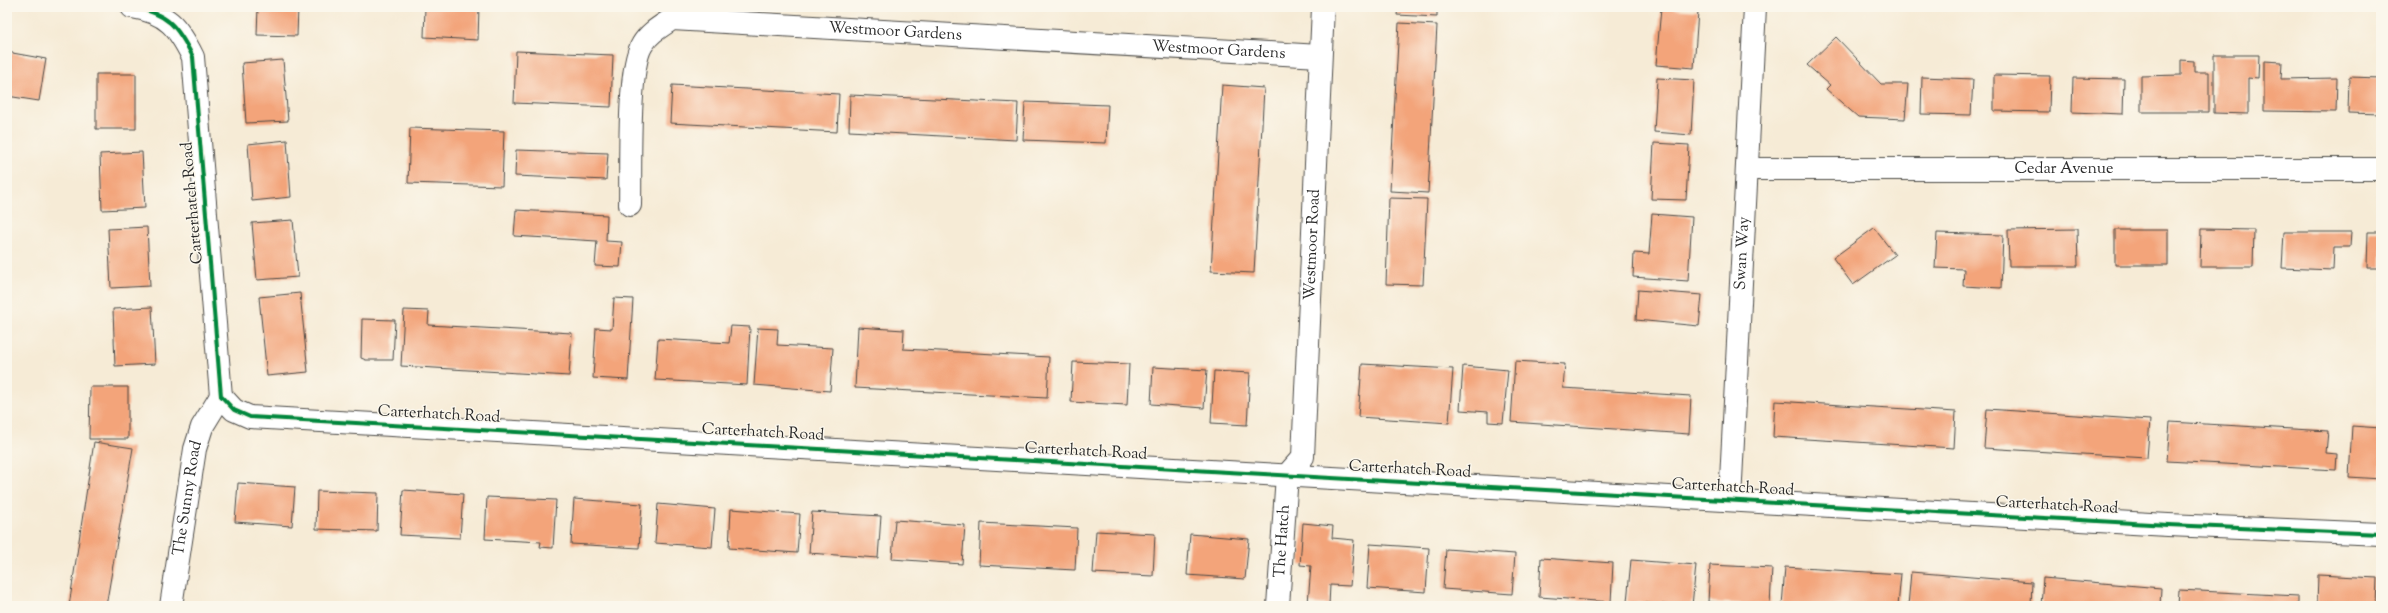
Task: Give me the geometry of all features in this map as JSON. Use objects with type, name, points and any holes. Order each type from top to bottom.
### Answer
[{"type":"street","name":"Carterhatch Road","points":[[132,7],[159,14],[171,23],[180,33],[193,57],[221,396],[234,410],[250,417],[1730,500],[2381,534]]},
{"type":"street","name":"Westmoor Road","points":[[1287,475],[1303,457],[1323,7]]},
{"type":"street","name":"Swan Way","points":[[1730,500],[1748,169],[1755,7]]},
{"type":"street","name":"Westmoor Gardens","points":[[630,205],[633,75],[641,46],[651,33],[672,20],[1320,56]]},
{"type":"street","name":"Cedar Avenue","points":[[1748,169],[2381,169]]},
{"type":"street","name":"The Sunny Road","points":[[171,606],[195,449],[202,427],[221,396]]},
{"type":"street","name":"The Hatch","points":[[1278,606],[1287,475]]},
{"type":"building","points":[[258,7],[298,7],[297,36],[257,35]]},
{"type":"building","points":[[425,7],[479,7],[478,40],[424,37]]},
{"type":"building","points":[[1398,7],[1437,7],[1437,17],[1397,15]]},
{"type":"building","points":[[1661,8],[1698,11],[1694,68],[1656,65]]},
{"type":"building","points":[[1399,23],[1437,25],[1428,193],[1390,191]]},
{"type":"building","points":[[1836,37],[1881,84],[1908,84],[1905,119],[1858,117],[1826,89],[1830,85],[1807,65]]},
{"type":"building","points":[[516,51],[613,55],[611,107],[514,103]]},
{"type":"building","points":[[7,52],[46,59],[39,101],[7,96]]},
{"type":"building","points":[[2214,55],[2259,55],[2258,79],[2248,78],[2248,114],[2214,113]]},
{"type":"building","points":[[283,60],[288,121],[246,123],[242,63]]},
{"type":"building","points":[[2181,60],[2194,61],[2194,72],[2209,72],[2209,112],[2141,112],[2141,76],[2181,75]]},
{"type":"building","points":[[2264,61],[2282,62],[2281,79],[2337,78],[2336,112],[2264,111]]},
{"type":"building","points":[[96,74],[136,74],[136,129],[96,129]]},
{"type":"building","points":[[1994,75],[2050,76],[2049,112],[1994,111]]},
{"type":"building","points":[[1922,77],[1973,79],[1971,115],[1921,114]]},
{"type":"building","points":[[2349,77],[2381,78],[2381,114],[2348,113]]},
{"type":"building","points":[[1657,78],[1694,80],[1691,135],[1654,132]]},
{"type":"building","points":[[2073,78],[2124,79],[2123,114],[2072,112]]},
{"type":"building","points":[[672,85],[839,94],[837,132],[670,123]]},
{"type":"building","points":[[1222,85],[1264,88],[1254,273],[1211,271]]},
{"type":"building","points":[[850,95],[1018,103],[1016,140],[849,131]]},
{"type":"building","points":[[1025,102],[1108,105],[1106,143],[1023,140]]},
{"type":"building","points":[[410,128],[504,131],[502,186],[408,183]]},
{"type":"building","points":[[287,140],[291,197],[252,201],[248,144]]},
{"type":"building","points":[[1654,143],[1689,145],[1686,200],[1651,199]]},
{"type":"building","points":[[516,150],[608,153],[606,180],[515,176]]},
{"type":"building","points":[[142,152],[145,208],[102,210],[100,154]]},
{"type":"building","points":[[1389,198],[1427,199],[1423,285],[1386,284]]},
{"type":"building","points":[[516,210],[607,215],[606,241],[622,242],[620,267],[595,266],[597,241],[514,236]]},
{"type":"building","points":[[1652,214],[1692,217],[1688,281],[1633,277],[1634,253],[1649,254]]},
{"type":"building","points":[[293,220],[298,277],[257,280],[252,223]]},
{"type":"building","points":[[147,227],[150,286],[111,288],[108,229]]},
{"type":"building","points":[[1874,228],[1895,255],[1853,285],[1833,258]]},
{"type":"building","points":[[2077,229],[2078,266],[2009,266],[2008,230]]},
{"type":"building","points":[[2201,229],[2254,230],[2253,267],[2200,267]]},
{"type":"building","points":[[2115,230],[2168,230],[2168,265],[2115,265]]},
{"type":"building","points":[[2284,232],[2351,232],[2350,247],[2334,247],[2333,270],[2282,268]]},
{"type":"building","points":[[2368,232],[2381,232],[2381,268],[2367,268]]},
{"type":"building","points":[[1937,233],[2003,235],[2001,288],[1963,286],[1964,269],[1935,268]]},
{"type":"building","points":[[1638,290],[1702,295],[1699,326],[1636,320]]},
{"type":"building","points":[[300,293],[308,372],[267,376],[259,297]]},
{"type":"building","points":[[614,298],[633,299],[628,380],[593,378],[596,328],[612,329]]},
{"type":"building","points":[[152,307],[155,364],[115,366],[113,309]]},
{"type":"building","points":[[404,310],[429,311],[428,325],[572,333],[569,376],[401,366]]},
{"type":"building","points":[[362,319],[395,320],[393,360],[366,360],[361,358]]},
{"type":"building","points":[[731,326],[750,327],[747,385],[655,380],[658,339],[729,343]]},
{"type":"building","points":[[858,327],[904,330],[903,349],[1049,357],[1047,398],[855,388]]},
{"type":"building","points":[[758,328],[778,329],[777,345],[833,348],[830,391],[754,385]]},
{"type":"building","points":[[1515,361],[1565,364],[1563,388],[1691,396],[1689,434],[1511,422]]},
{"type":"building","points":[[1073,362],[1129,364],[1127,405],[1071,402]]},
{"type":"building","points":[[1362,364],[1453,369],[1449,423],[1358,417]]},
{"type":"building","points":[[1463,366],[1508,370],[1503,423],[1488,422],[1488,412],[1460,410]]},
{"type":"building","points":[[1153,367],[1207,370],[1204,408],[1151,404]]},
{"type":"building","points":[[1214,371],[1250,373],[1247,425],[1211,423]]},
{"type":"building","points":[[90,387],[128,387],[128,439],[89,439]]},
{"type":"building","points":[[1775,401],[1956,412],[1954,448],[1773,437]]},
{"type":"building","points":[[1987,409],[2150,420],[2147,458],[1984,448]]},
{"type":"building","points":[[2170,422],[2328,431],[2326,453],[2337,454],[2336,470],[2167,461]]},
{"type":"building","points":[[2352,426],[2381,428],[2381,479],[2349,477]]},
{"type":"building","points":[[94,442],[133,448],[106,606],[69,606]]},
{"type":"building","points":[[238,483],[295,487],[292,526],[235,522]]},
{"type":"building","points":[[403,490],[463,494],[460,538],[400,535]]},
{"type":"building","points":[[317,491],[378,493],[377,531],[316,529]]},
{"type":"building","points":[[487,497],[556,500],[553,548],[540,547],[541,542],[485,539]]},
{"type":"building","points":[[574,499],[642,504],[639,548],[571,544]]},
{"type":"building","points":[[658,504],[715,509],[712,547],[655,543]]},
{"type":"building","points":[[731,509],[800,514],[797,553],[729,548]]},
{"type":"building","points":[[812,512],[881,516],[878,558],[809,553]]},
{"type":"building","points":[[895,520],[965,525],[962,564],[892,559]]},
{"type":"building","points":[[981,523],[1077,528],[1075,570],[979,565]]},
{"type":"building","points":[[1303,523],[1333,526],[1332,538],[1354,540],[1350,586],[1330,585],[1329,605],[1308,603],[1311,566],[1300,565]]},
{"type":"building","points":[[1096,531],[1155,534],[1153,576],[1093,573]]},
{"type":"building","points":[[1190,534],[1249,539],[1245,579],[1187,575]]},
{"type":"building","points":[[1370,544],[1429,548],[1426,592],[1367,588]]},
{"type":"building","points":[[1446,549],[1515,554],[1512,594],[1443,589]]},
{"type":"building","points":[[1541,558],[1613,563],[1611,602],[1539,597]]},
{"type":"building","points":[[1631,560],[1696,565],[1692,606],[1627,602]]},
{"type":"building","points":[[1710,565],[1772,568],[1770,605],[1708,602]]},
{"type":"building","points":[[1785,567],[1901,574],[1898,606],[1782,606]]},
{"type":"building","points":[[1911,572],[2032,582],[2031,606],[1908,606]]},
{"type":"building","points":[[2318,575],[2377,578],[2376,606],[2317,606]]},
{"type":"building","points":[[2043,578],[2161,588],[2160,606],[2041,606]]},
{"type":"building","points":[[2179,590],[2298,596],[2298,606],[2178,606]]},
{"type":"cycle path","points":[[132,7],[155,13],[170,23],[182,37],[193,57],[221,396],[234,410],[250,417],[2168,525],[2381,534]]}]
